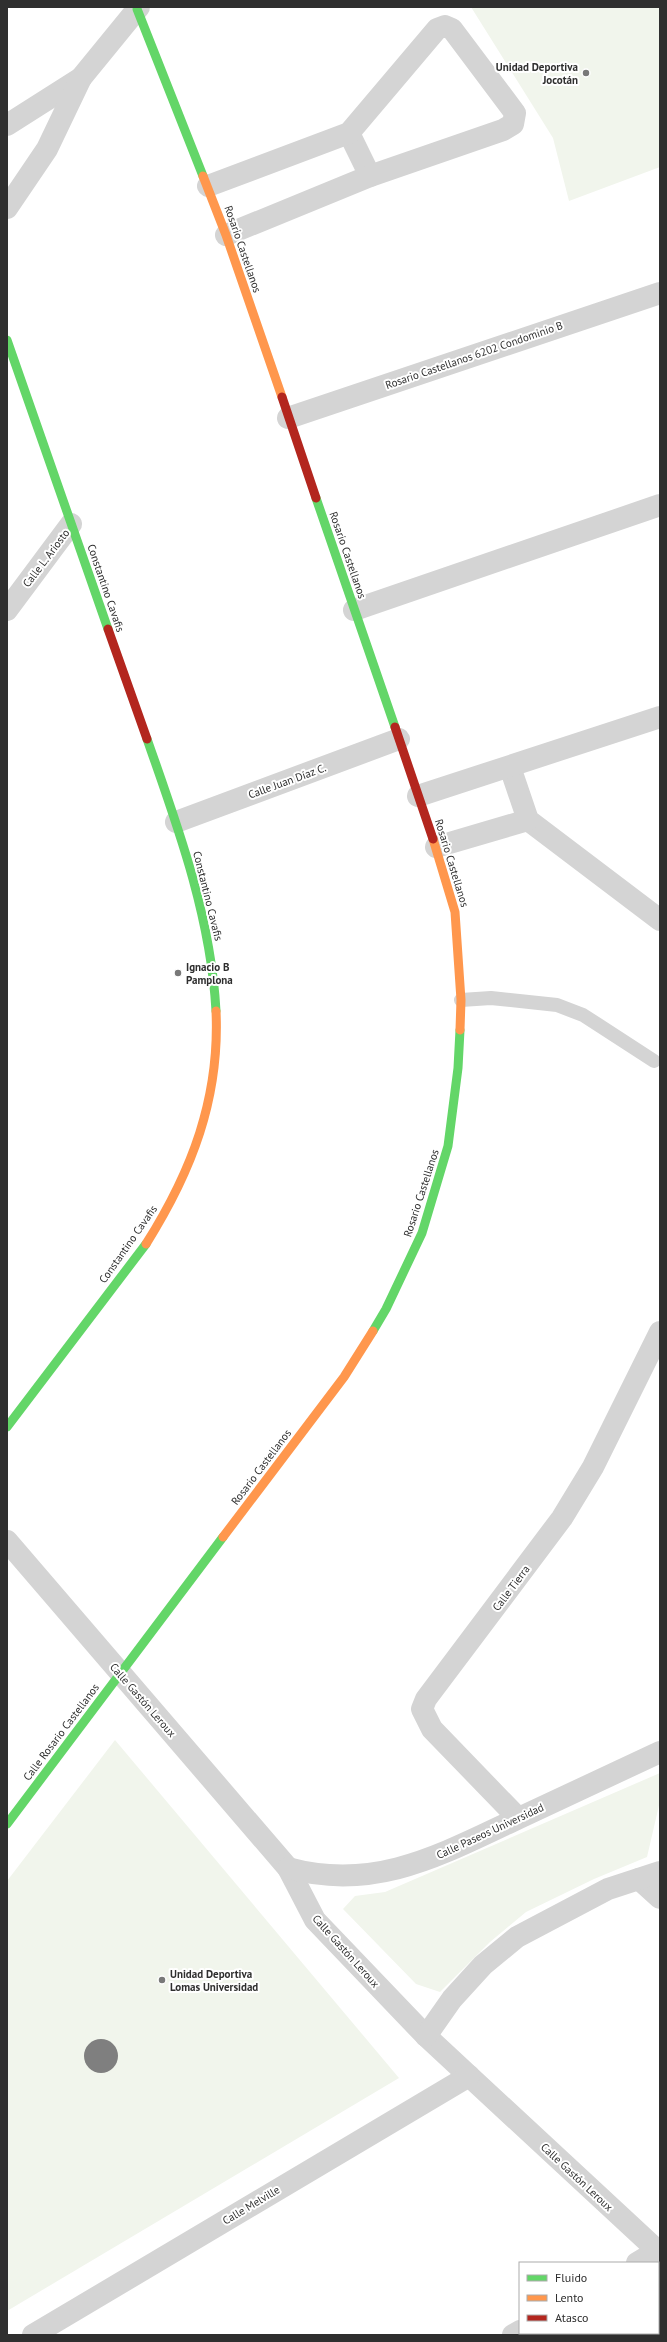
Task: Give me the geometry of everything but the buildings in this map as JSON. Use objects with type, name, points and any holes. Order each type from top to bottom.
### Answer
[{"type":"street","points":[[7,208],[47,149],[81,78],[138,8]]},
{"type":"street","name":"Rosario Castellanos","points":[[121,1673],[344,1377],[386,1309],[422,1233],[448,1146],[458,1068],[461,1000],[455,912],[436,847],[226,235],[138,8]]},
{"type":"street","points":[[208,186],[349,133],[437,29],[445,26],[452,30],[515,113],[513,124],[503,130],[370,176],[226,235]]},
{"type":"street","points":[[7,125],[81,78]]},
{"type":"street","points":[[349,133],[370,176]]},
{"type":"street","name":"Rosario Castellanos 6202 Condominio B","points":[[288,418],[660,293]]},
{"type":"street","name":"Constantino Cavafis","points":[[7,340],[176,822],[204,922],[214,972],[217,1034],[210,1101],[190,1161],[170,1207],[142,1249],[7,1427]]},
{"type":"street","points":[[354,610],[660,505]]},
{"type":"street","name":"Calle L. Ariosto","points":[[7,610],[71,524]]},
{"type":"street","points":[[418,796],[510,768],[660,717]]},
{"type":"street","name":"Calle Juan Díaz C.","points":[[176,822],[399,739]]},
{"type":"street","points":[[510,768],[528,820],[660,920]]},
{"type":"street","points":[[436,847],[528,820]]},
{"type":"street","name":"Calle Tierra","points":[[518,1818],[432,1729],[422,1709],[426,1699],[562,1518],[593,1467],[660,1332]]},
{"type":"street","name":"Calle Gastón Leroux","points":[[7,1542],[288,1868],[315,1920],[426,2036],[659,2252]]},
{"type":"street","name":"Calle Rosario Castellanos","points":[[7,1824],[121,1673]]},
{"type":"street","name":"Calle Paseos Universidad","points":[[288,1868],[314,1875],[342,1877],[402,1868],[442,1854],[660,1752]]},
{"type":"street","points":[[426,2036],[452,1999],[483,1966],[517,1937],[608,1889],[660,1872]]},
{"type":"street","points":[[639,1879],[660,1898]]},
{"type":"street","name":"Calle Melville","points":[[33,2335],[469,2076]]},
{"type":"street","points":[[638,2262],[659,2252]]},
{"type":"lane","points":[[461,1000],[491,998],[557,1005],[583,1015],[654,1060]]},
{"type":"shaded area","name":"Unidad Deportiva Jocotán","points":[[471,7],[660,7],[660,167],[569,201],[553,138]]},
{"type":"shaded area","name":"Unidad Deportiva Lomas Universidad","points":[[115,1740],[399,2078],[7,2311],[7,1881]]},
{"type":"shaded area","points":[[660,1773],[660,1801],[647,1857],[594,1879],[526,1912],[490,1942],[440,1992],[416,1984],[343,1909],[355,1896],[385,1892]]},
{"type":"traffic: fast","points":[[137,9],[203,176]]},
{"type":"traffic: fast","points":[[7,340],[108,629]]},
{"type":"traffic: fast","points":[[316,498],[395,727]]},
{"type":"traffic: fast","points":[[147,739],[181,839],[200,907],[213,976],[216,1011]]},
{"type":"traffic: fast","points":[[373,1331],[386,1309],[422,1233],[448,1146],[458,1068],[460,1030]]},
{"type":"traffic: fast","points":[[7,1427],[146,1244]]},
{"type":"traffic: fast","points":[[7,1824],[223,1537]]},
{"type":"traffic: slow","points":[[203,176],[226,235],[282,397]]},
{"type":"traffic: slow","points":[[433,839],[455,912],[461,1000],[460,1030]]},
{"type":"traffic: slow","points":[[146,1244],[177,1189],[200,1133],[208,1104],[213,1074],[216,1043],[216,1011]]},
{"type":"traffic: slow","points":[[223,1537],[344,1377],[373,1331]]},
{"type":"traffic: jam","points":[[282,397],[316,498]]},
{"type":"traffic: jam","points":[[108,629],[147,739]]},
{"type":"traffic: jam","points":[[395,727],[433,839]]},
{"type":"place","name":"Unidad Deportiva Jocotán","points":[[586,73]]},
{"type":"place","name":"Ignacio B Pamplona","points":[[178,973]]},
{"type":"place","name":"Unidad Deportiva Lomas Universidad","points":[[162,1980]]}]
